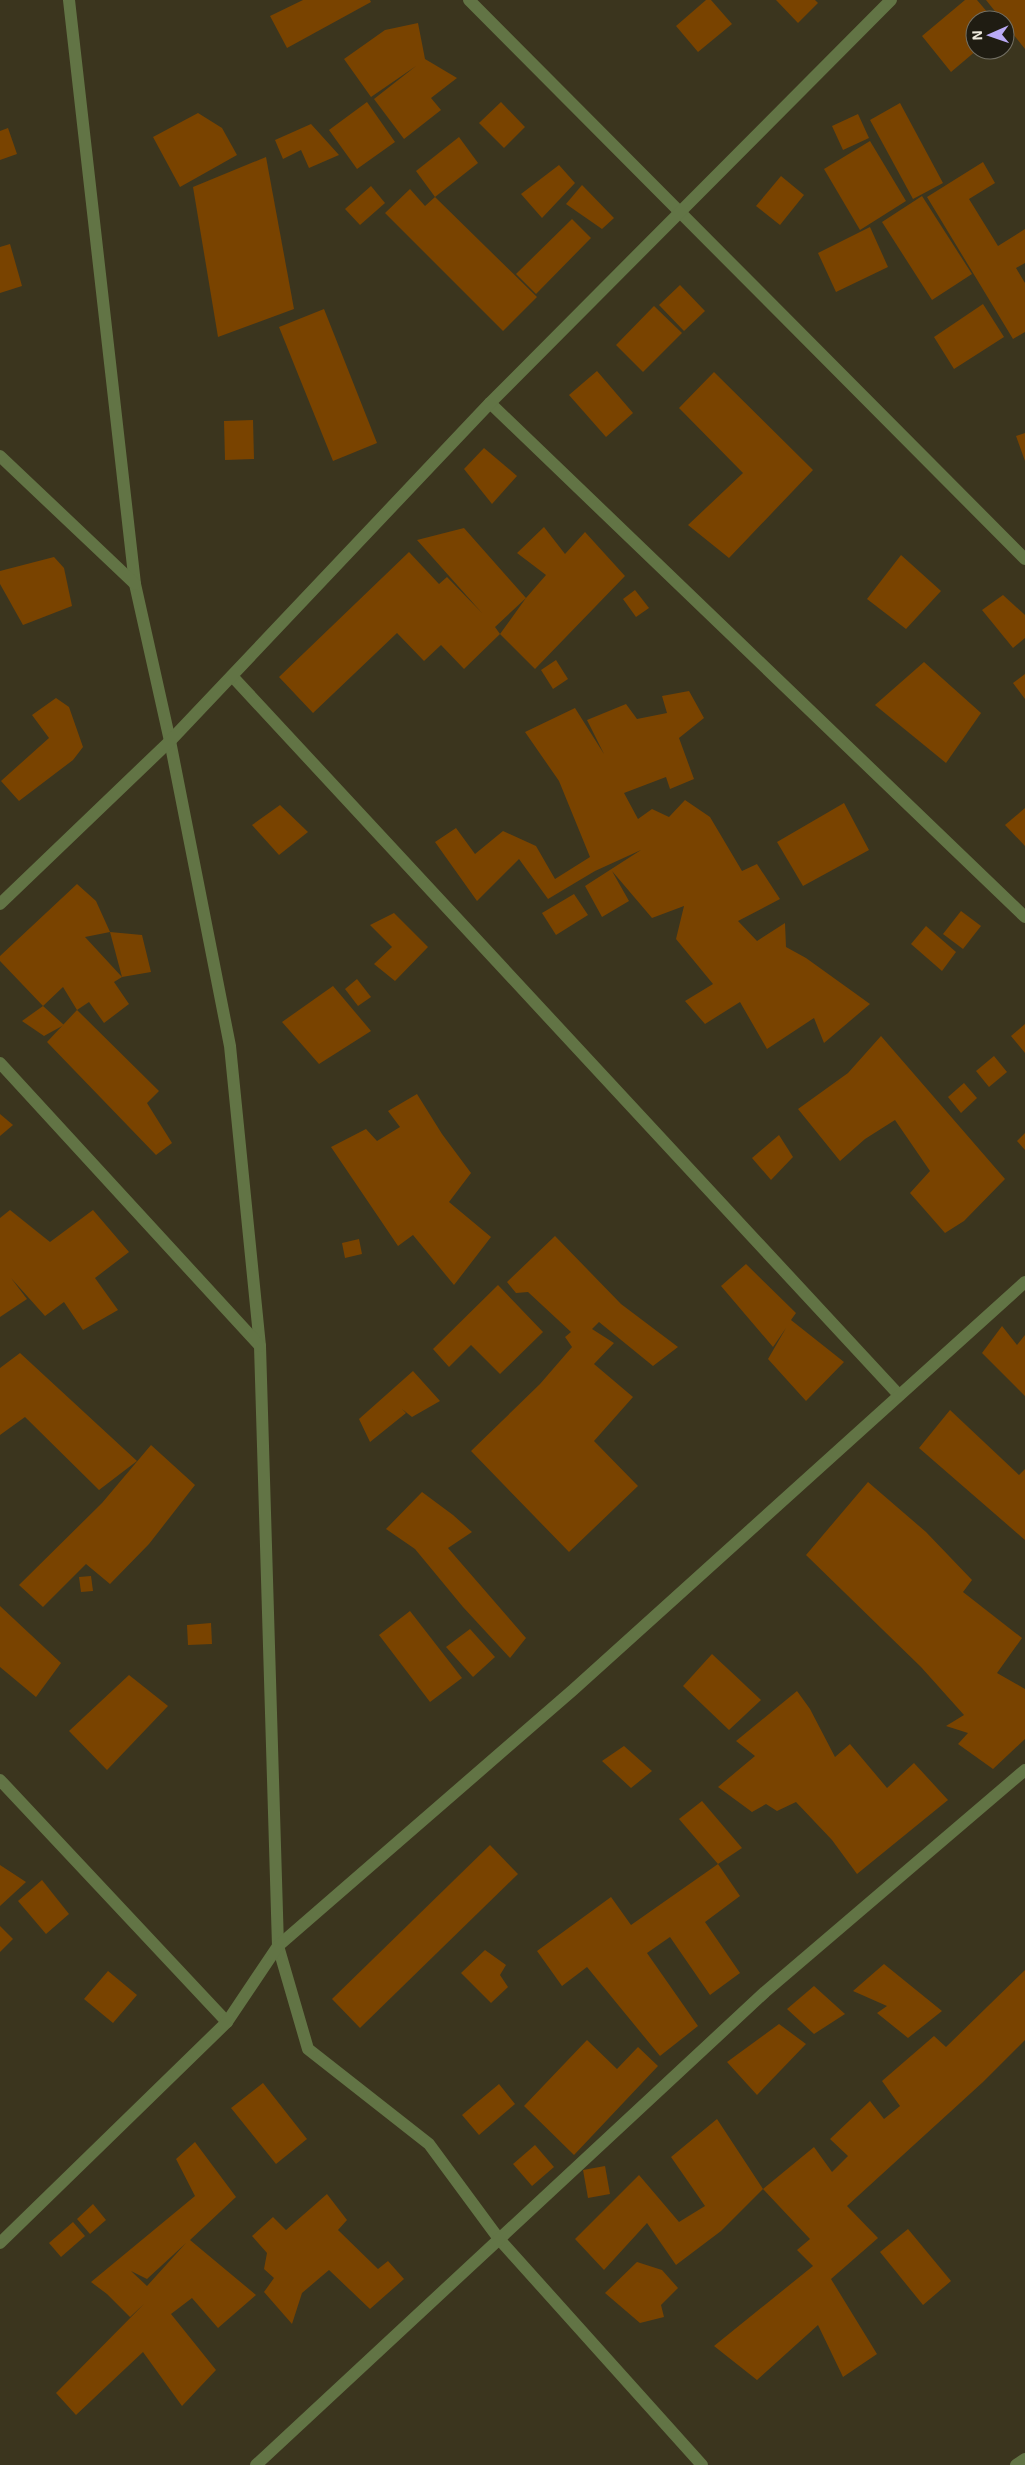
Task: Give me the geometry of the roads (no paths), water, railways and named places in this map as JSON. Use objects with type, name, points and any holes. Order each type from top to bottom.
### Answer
[{"type":"street","points":[[69,0],[135,584],[170,741],[230,1046],[260,1346],[278,1946],[308,2049],[429,2144],[499,2239],[702,2465]]},
{"type":"street","points":[[469,0],[1025,559]]},
{"type":"street","points":[[0,904],[170,741],[490,403],[682,213],[892,0]]},
{"type":"street","points":[[490,403],[1025,917]]},
{"type":"street","points":[[0,456],[135,584]]},
{"type":"street","points":[[232,676],[899,1396]]},
{"type":"street","points":[[0,1064],[260,1346]]},
{"type":"street","points":[[0,2243],[227,2022],[278,1946],[580,1683],[1025,1282]]},
{"type":"street","points":[[256,2465],[765,1992],[1025,1770]]},
{"type":"street","points":[[0,1780],[227,2022]]},
{"type":"street","points":[[1016,2465],[1025,2459]]}]
